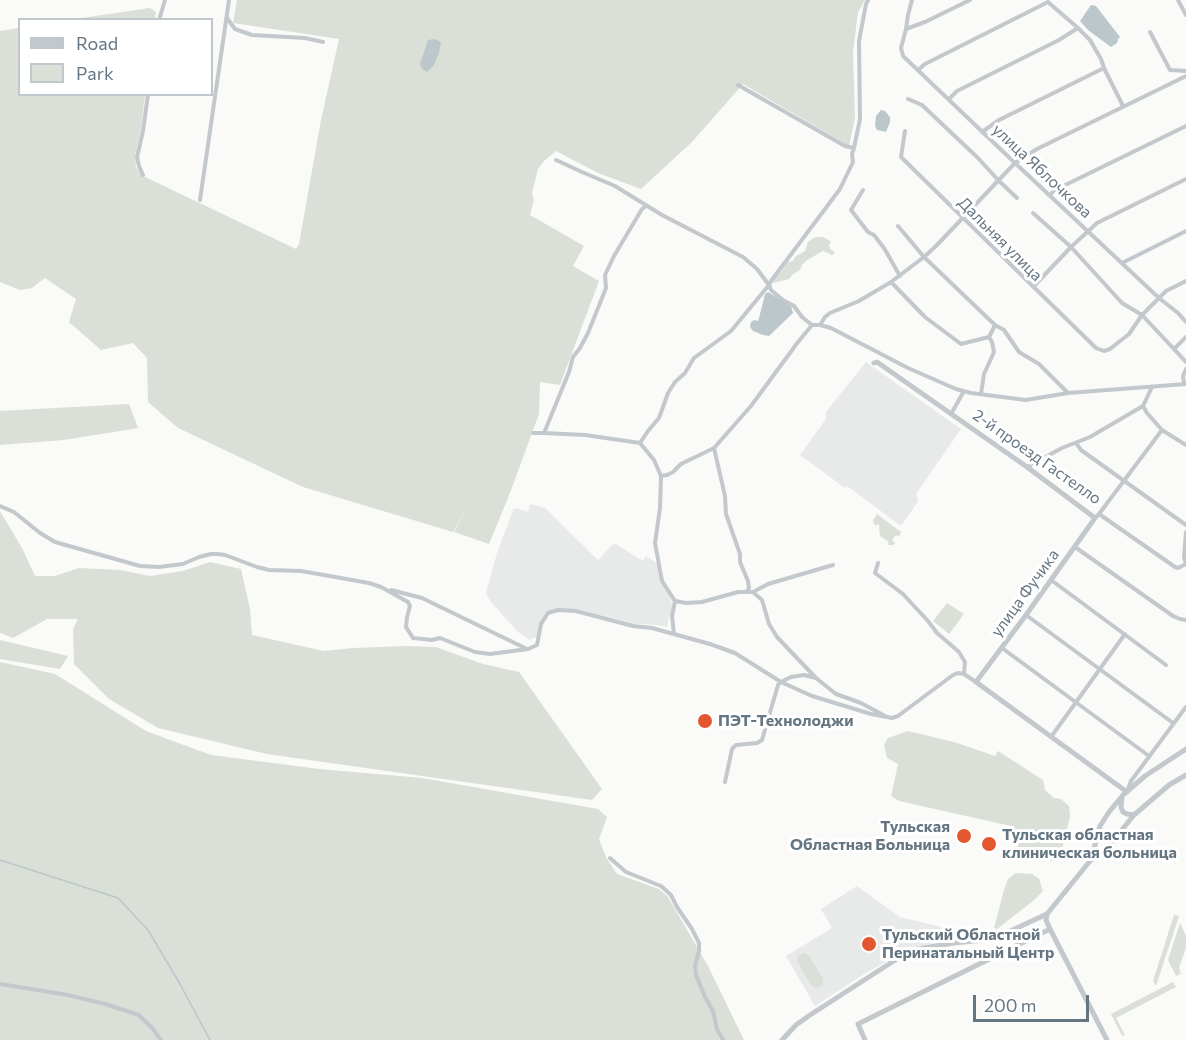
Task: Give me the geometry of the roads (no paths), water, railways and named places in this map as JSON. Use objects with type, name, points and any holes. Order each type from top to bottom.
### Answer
[{"type":"street","points":[[160,18],[165,0]]},
{"type":"street","points":[[200,200],[229,0]]},
{"type":"street","points":[[640,443],[659,418],[668,393],[675,382],[685,373],[694,358],[731,331],[770,287],[771,281],[840,189],[853,162],[852,154],[860,119],[859,41],[868,0]]},
{"type":"street","points":[[912,0],[906,29],[969,0]]},
{"type":"street","points":[[1178,0],[1186,15]]},
{"type":"street","points":[[918,70],[925,64],[1047,1],[1090,40],[1123,106]]},
{"type":"street","points":[[226,17],[235,29],[243,33],[305,38],[322,42]]},
{"type":"street","points":[[949,99],[957,91],[1059,40],[1078,28]]},
{"type":"street","name":"улица Яблочкова","points":[[906,29],[901,48],[902,54],[982,132],[1186,322]]},
{"type":"street","points":[[1150,32],[1170,70],[1186,71]]},
{"type":"street","points":[[982,132],[999,120],[1104,68]]},
{"type":"street","points":[[820,325],[830,313],[859,301],[900,276],[936,246],[1015,163],[1037,149],[1186,76]]},
{"type":"street","points":[[738,85],[845,146],[854,148]]},
{"type":"street","points":[[143,175],[137,157],[148,96]]},
{"type":"street","name":"улица Яблочкова","points":[[908,99],[922,105],[1017,198]]},
{"type":"street","points":[[1050,196],[1053,191],[1186,126]]},
{"type":"street","name":"Дальняя улица","points":[[905,131],[901,157],[1096,348],[1104,351],[1110,349],[1129,334],[1142,315]]},
{"type":"street","points":[[556,159],[615,186],[646,206],[743,257],[757,269],[783,300],[794,306],[812,325],[831,328],[908,368],[956,389],[1026,400],[1068,393],[1185,384],[1183,376],[1186,369]]},
{"type":"street","points":[[1033,287],[1097,223],[1186,179]]},
{"type":"street","points":[[863,190],[851,210],[884,248],[900,276]]},
{"type":"street","points":[[544,433],[573,357],[588,333],[606,288],[605,275],[614,256],[646,206]]},
{"type":"street","points":[[1033,213],[1071,247],[1122,303],[1142,315],[1186,362]]},
{"type":"street","points":[[898,226],[924,256],[995,325],[1004,330],[1019,352],[1039,364],[1068,393]]},
{"type":"street","points":[[1122,263],[1186,231]]},
{"type":"street","points":[[1142,315],[1167,291],[1186,281]]},
{"type":"street","points":[[891,282],[925,317],[960,344],[989,338]]},
{"type":"street","points":[[661,478],[673,472],[681,464],[714,448],[751,406],[812,325]]},
{"type":"street","points":[[989,338],[995,325]]},
{"type":"street","points":[[1174,349],[1186,337]]},
{"type":"street","points":[[981,394],[984,374],[994,352],[989,338]]},
{"type":"street","name":"2-й проезд Гастелло","points":[[874,363],[877,362],[1097,516],[1175,567],[1178,568],[1186,563]]},
{"type":"street","points":[[1027,467],[1143,406],[1152,386]]},
{"type":"street","points":[[950,414],[964,391]]},
{"type":"street","points":[[1143,406],[1162,430],[1186,445]]},
{"type":"street","points":[[1097,516],[1162,430]]},
{"type":"street","points":[[533,434],[585,435],[640,443],[654,460],[661,478],[655,543],[662,581],[675,601],[672,616],[674,634]]},
{"type":"street","points":[[1076,443],[1081,450],[1186,525]]},
{"type":"street","points":[[714,448],[725,496],[726,514],[749,588],[762,600]]},
{"type":"street","points":[[0,507],[14,512],[55,542],[140,566],[159,567],[183,564],[199,557],[218,554],[269,570],[318,573],[369,583],[422,598],[528,649]]},
{"type":"street","name":"улица Фучика","points":[[976,682],[1097,516]]},
{"type":"street","points":[[1186,532],[1186,563]]},
{"type":"street","points":[[1075,547],[1173,616],[1186,620]]},
{"type":"street","points":[[878,563],[875,573],[903,594],[937,633],[959,652],[965,662],[964,674]]},
{"type":"street","points":[[675,601],[702,602],[726,594],[750,591],[833,565]]},
{"type":"street","points":[[1051,580],[1166,665]]},
{"type":"street","points":[[764,586],[762,600],[777,638],[816,678],[836,694],[861,703],[887,717]]},
{"type":"street","points":[[381,587],[408,602],[410,606],[406,627],[413,638],[432,640],[440,638],[475,652],[490,654],[528,649],[537,645],[541,624],[548,613],[558,610],[576,611],[710,644],[735,654],[781,682],[812,696],[892,718],[898,716],[953,675],[964,674],[1051,736],[1125,794]]},
{"type":"street","points":[[1026,615],[1173,723]]},
{"type":"street","points":[[1051,736],[1125,634]]},
{"type":"street","points":[[1002,648],[1149,756]]},
{"type":"street","points":[[725,782],[732,750],[736,745],[757,743],[762,740],[778,685],[791,677],[804,675],[816,678]]},
{"type":"street","points":[[1134,815],[1123,812],[1121,807],[1131,781],[1186,707]]},
{"type":"street","points":[[1090,861],[1101,824],[1125,794],[1145,776],[1186,749]]},
{"type":"street","points":[[782,1040],[810,1014],[903,955],[917,949],[993,939],[1047,914],[1090,861],[1107,848],[1134,815],[1170,785],[1186,776]]},
{"type":"street","points":[[1095,843],[1100,852]]},
{"type":"street","points":[[610,858],[626,872],[661,886],[671,895],[692,928],[699,943],[695,966],[696,975],[713,1011],[717,1029],[723,1040]]},
{"type":"street","points":[[1047,914],[1050,928],[1107,1040]]},
{"type":"street","points":[[865,1040],[858,1024],[1050,928]]},
{"type":"street","points":[[0,984],[68,995],[139,1015],[161,1040]]},
{"type":"waterway","points":[[0,860],[118,898],[148,930],[210,1040]]},
{"type":"place","name":"ПЭТ-Технолоджи","points":[[705,721]]},
{"type":"place","name":"Тульская Областная Больница","points":[[964,836]]},
{"type":"place","name":"Тульская областная клиническая больница","points":[[989,844]]},
{"type":"place","name":"Тульский Областной Перинатальный Центр","points":[[869,944]]}]
